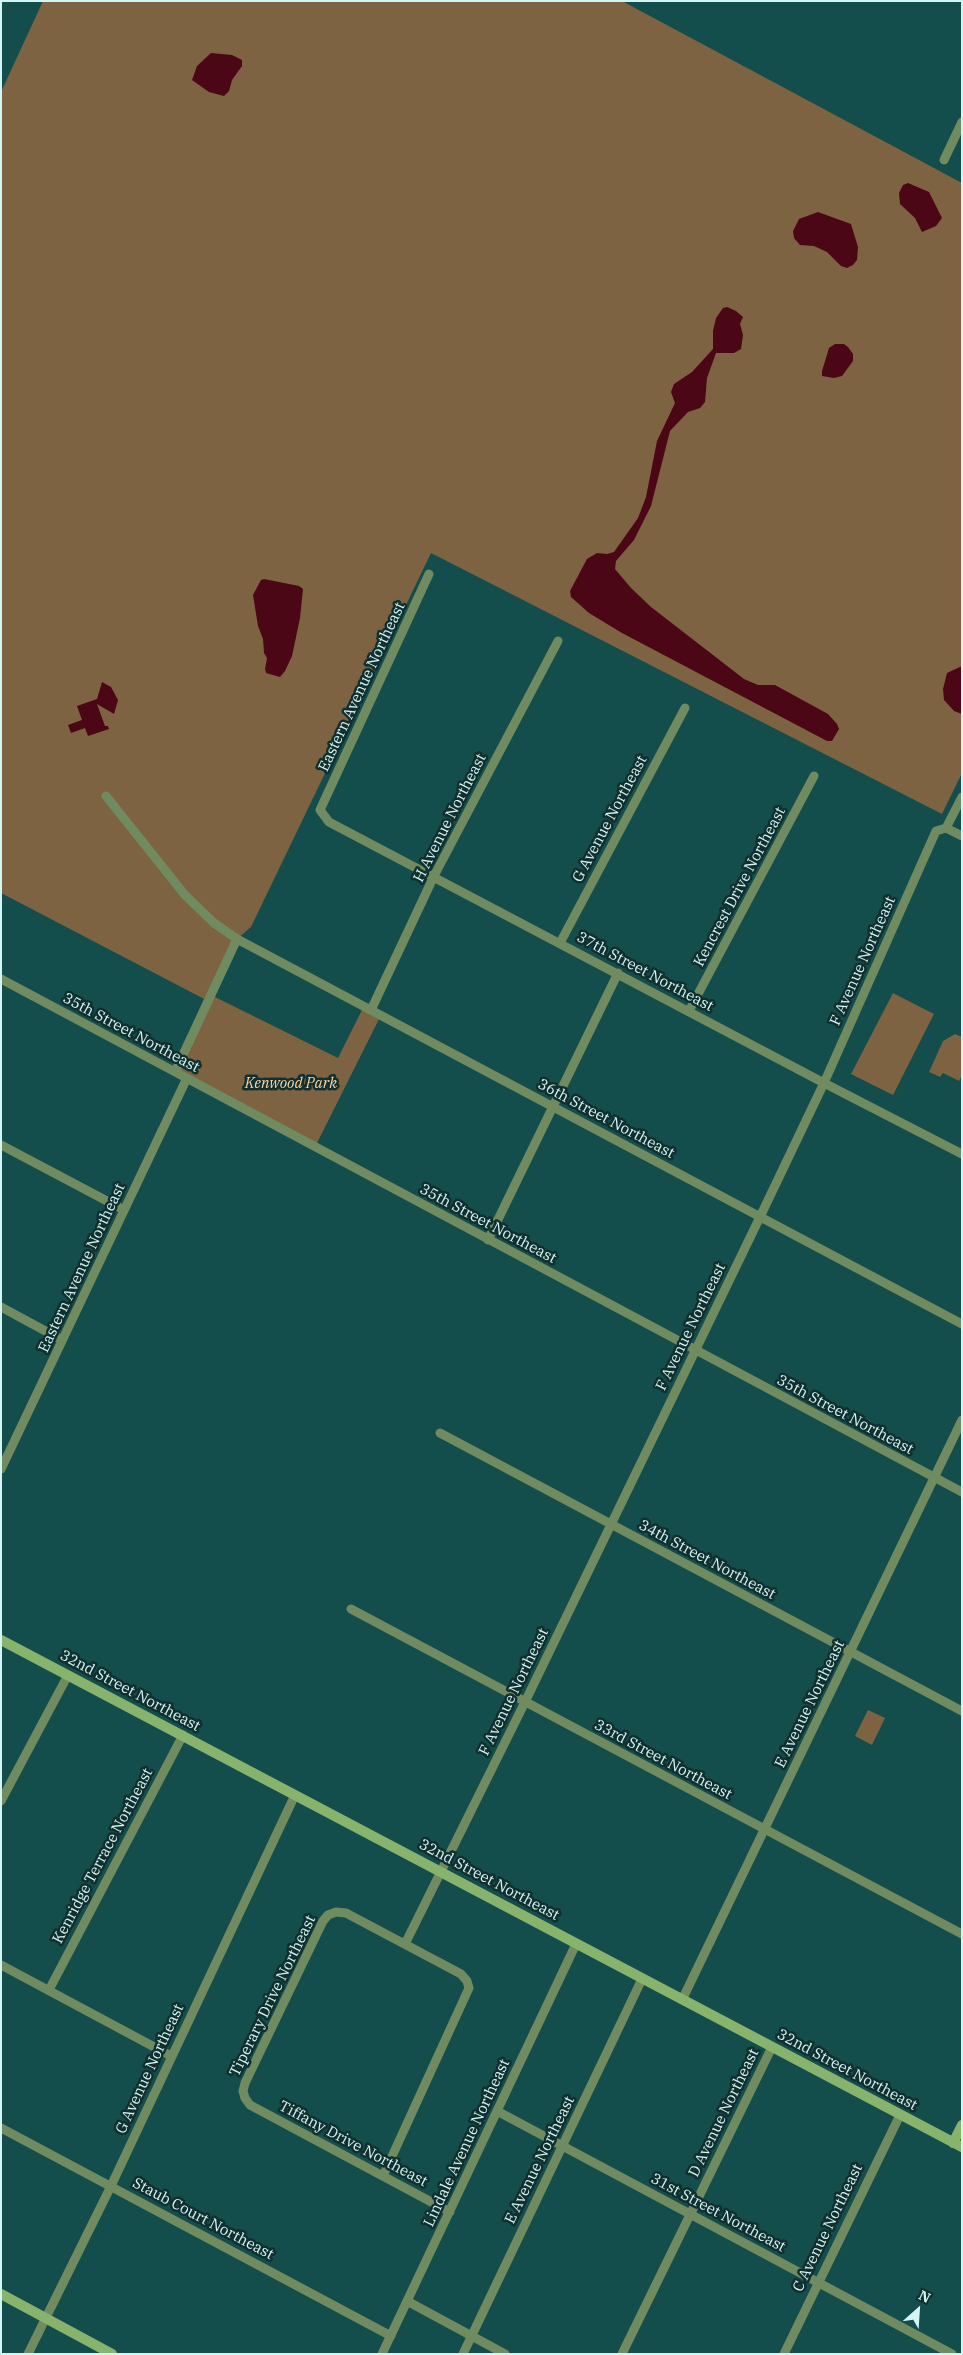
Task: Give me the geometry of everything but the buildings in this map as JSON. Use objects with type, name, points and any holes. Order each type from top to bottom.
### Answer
[{"type":"main road","name":"32nd Street Northeast","points":[[1,1640],[957,2145]]},
{"type":"main road","points":[[957,2145],[962,2125]]},
{"type":"main road","points":[[1,2294],[112,2354]]},
{"type":"street","points":[[944,160],[962,122]]},
{"type":"street","name":"Eastern Avenue Northeast","points":[[320,810],[430,574]]},
{"type":"street","name":"H Avenue Northeast","points":[[371,1010],[434,876],[558,641]]},
{"type":"street","name":"G Avenue Northeast","points":[[560,943],[684,708]]},
{"type":"street","name":"Kencrest Drive Northeast","points":[[689,1011],[814,776]]},
{"type":"street","name":"36th Street Northeast","points":[[106,796],[185,895],[214,923],[237,939],[962,1324]]},
{"type":"street","name":"F Avenue Northeast","points":[[405,1944],[525,1702],[824,1083],[936,831],[946,828],[962,797]]},
{"type":"street","name":"37th Street Northeast","points":[[320,810],[329,822],[962,1154]]},
{"type":"street","points":[[946,828],[962,836]]},
{"type":"street","points":[[175,1072],[237,939]]},
{"type":"street","points":[[488,1240],[618,973]]},
{"type":"street","name":"35th Street Northeast","points":[[1,979],[962,1492]]},
{"type":"street","name":"Eastern Avenue Northeast","points":[[1,1469],[187,1078]]},
{"type":"street","points":[[1,1145],[124,1210]]},
{"type":"street","points":[[1,1307],[62,1340]]},
{"type":"street","name":"E Avenue Northeast","points":[[682,2000],[962,1420]]},
{"type":"street","name":"34th Street Northeast","points":[[440,1433],[962,1711]]},
{"type":"street","name":"33rd Street Northeast","points":[[351,1609],[962,1934]]},
{"type":"street","points":[[1,1801],[68,1675]]},
{"type":"street","name":"Kenridge Terrace Northeast","points":[[49,1990],[183,1735]]},
{"type":"street","name":"G Avenue Northeast","points":[[28,2354],[111,2186],[295,1795]]},
{"type":"street","name":"Tiperary Drive Northeast","points":[[245,2098],[243,2091],[245,2083],[322,1921],[328,1915],[336,1912],[346,1913],[405,1944]]},
{"type":"street","points":[[383,2176],[469,1988],[467,1980],[461,1974],[405,1944]]},
{"type":"street","name":"Lindale Avenue Northeast","points":[[382,2354],[576,1944]]},
{"type":"street","points":[[1,1965],[171,2056]]},
{"type":"street","name":"E Avenue Northeast","points":[[463,2354],[642,1979]]},
{"type":"street","name":"D Avenue Northeast","points":[[622,2354],[772,2047]]},
{"type":"street","name":"Tiffany Drive Northeast","points":[[245,2098],[250,2105],[450,2212]]},
{"type":"street","name":"31st Street Northeast","points":[[497,2111],[952,2354]]},
{"type":"street","name":"C Avenue Northeast","points":[[784,2354],[900,2115]]},
{"type":"street","name":"Staub Court Northeast","points":[[1,2128],[391,2336]]},
{"type":"street","points":[[407,2302],[505,2354]]},
{"type":"green space","name":"Kenwood Park","points":[[43,1],[622,1],[962,183],[962,773],[942,814],[431,553],[251,927],[237,939],[211,995],[338,1058],[364,1006],[381,1015],[315,1147],[175,1072],[208,1001],[1,893],[1,92]]},
{"type":"green space","points":[[893,993],[934,1014],[893,1095],[851,1074]]},
{"type":"green space","points":[[955,1034],[962,1037],[962,1075],[959,1081],[943,1073],[940,1077],[929,1072],[943,1041]]},
{"type":"green space","points":[[868,1710],[885,1718],[872,1745],[855,1736]]},
{"type":"shaded area","points":[[211,53],[232,55],[242,60],[242,66],[232,80],[229,91],[224,96],[209,92],[192,80],[197,66]]},
{"type":"shaded area","points":[[908,183],[929,192],[942,218],[936,226],[922,232],[915,218],[900,204],[899,193],[903,185]]},
{"type":"shaded area","points":[[818,212],[851,224],[858,247],[857,260],[853,265],[847,268],[841,266],[827,252],[814,246],[800,245],[794,238],[793,231],[799,219]]},
{"type":"shaded area","points":[[727,307],[743,317],[740,324],[743,335],[741,349],[734,353],[716,353],[707,378],[705,402],[700,408],[688,412],[670,431],[651,506],[634,540],[616,561],[615,569],[651,607],[744,679],[758,685],[775,685],[828,714],[839,729],[832,741],[827,741],[622,633],[589,613],[571,597],[570,591],[587,559],[597,553],[607,554],[614,552],[638,518],[646,497],[657,441],[675,403],[671,392],[674,384],[692,372],[713,349],[713,331],[716,318],[723,308]]},
{"type":"shaded area","points":[[835,344],[844,344],[848,347],[853,354],[853,361],[842,376],[834,378],[822,376],[829,348]]},
{"type":"shaded area","points":[[261,580],[299,586],[303,589],[300,618],[292,656],[280,677],[266,673],[265,669],[267,658],[264,653],[263,639],[258,626],[253,595]]},
{"type":"shaded area","points":[[962,666],[962,714],[954,711],[944,700],[943,689],[947,673]]},
{"type":"shaded area","points":[[102,682],[111,687],[118,700],[114,714],[97,704],[105,726],[108,726],[109,729],[88,736],[85,728],[71,733],[68,725],[82,720],[77,706],[97,699]]}]
